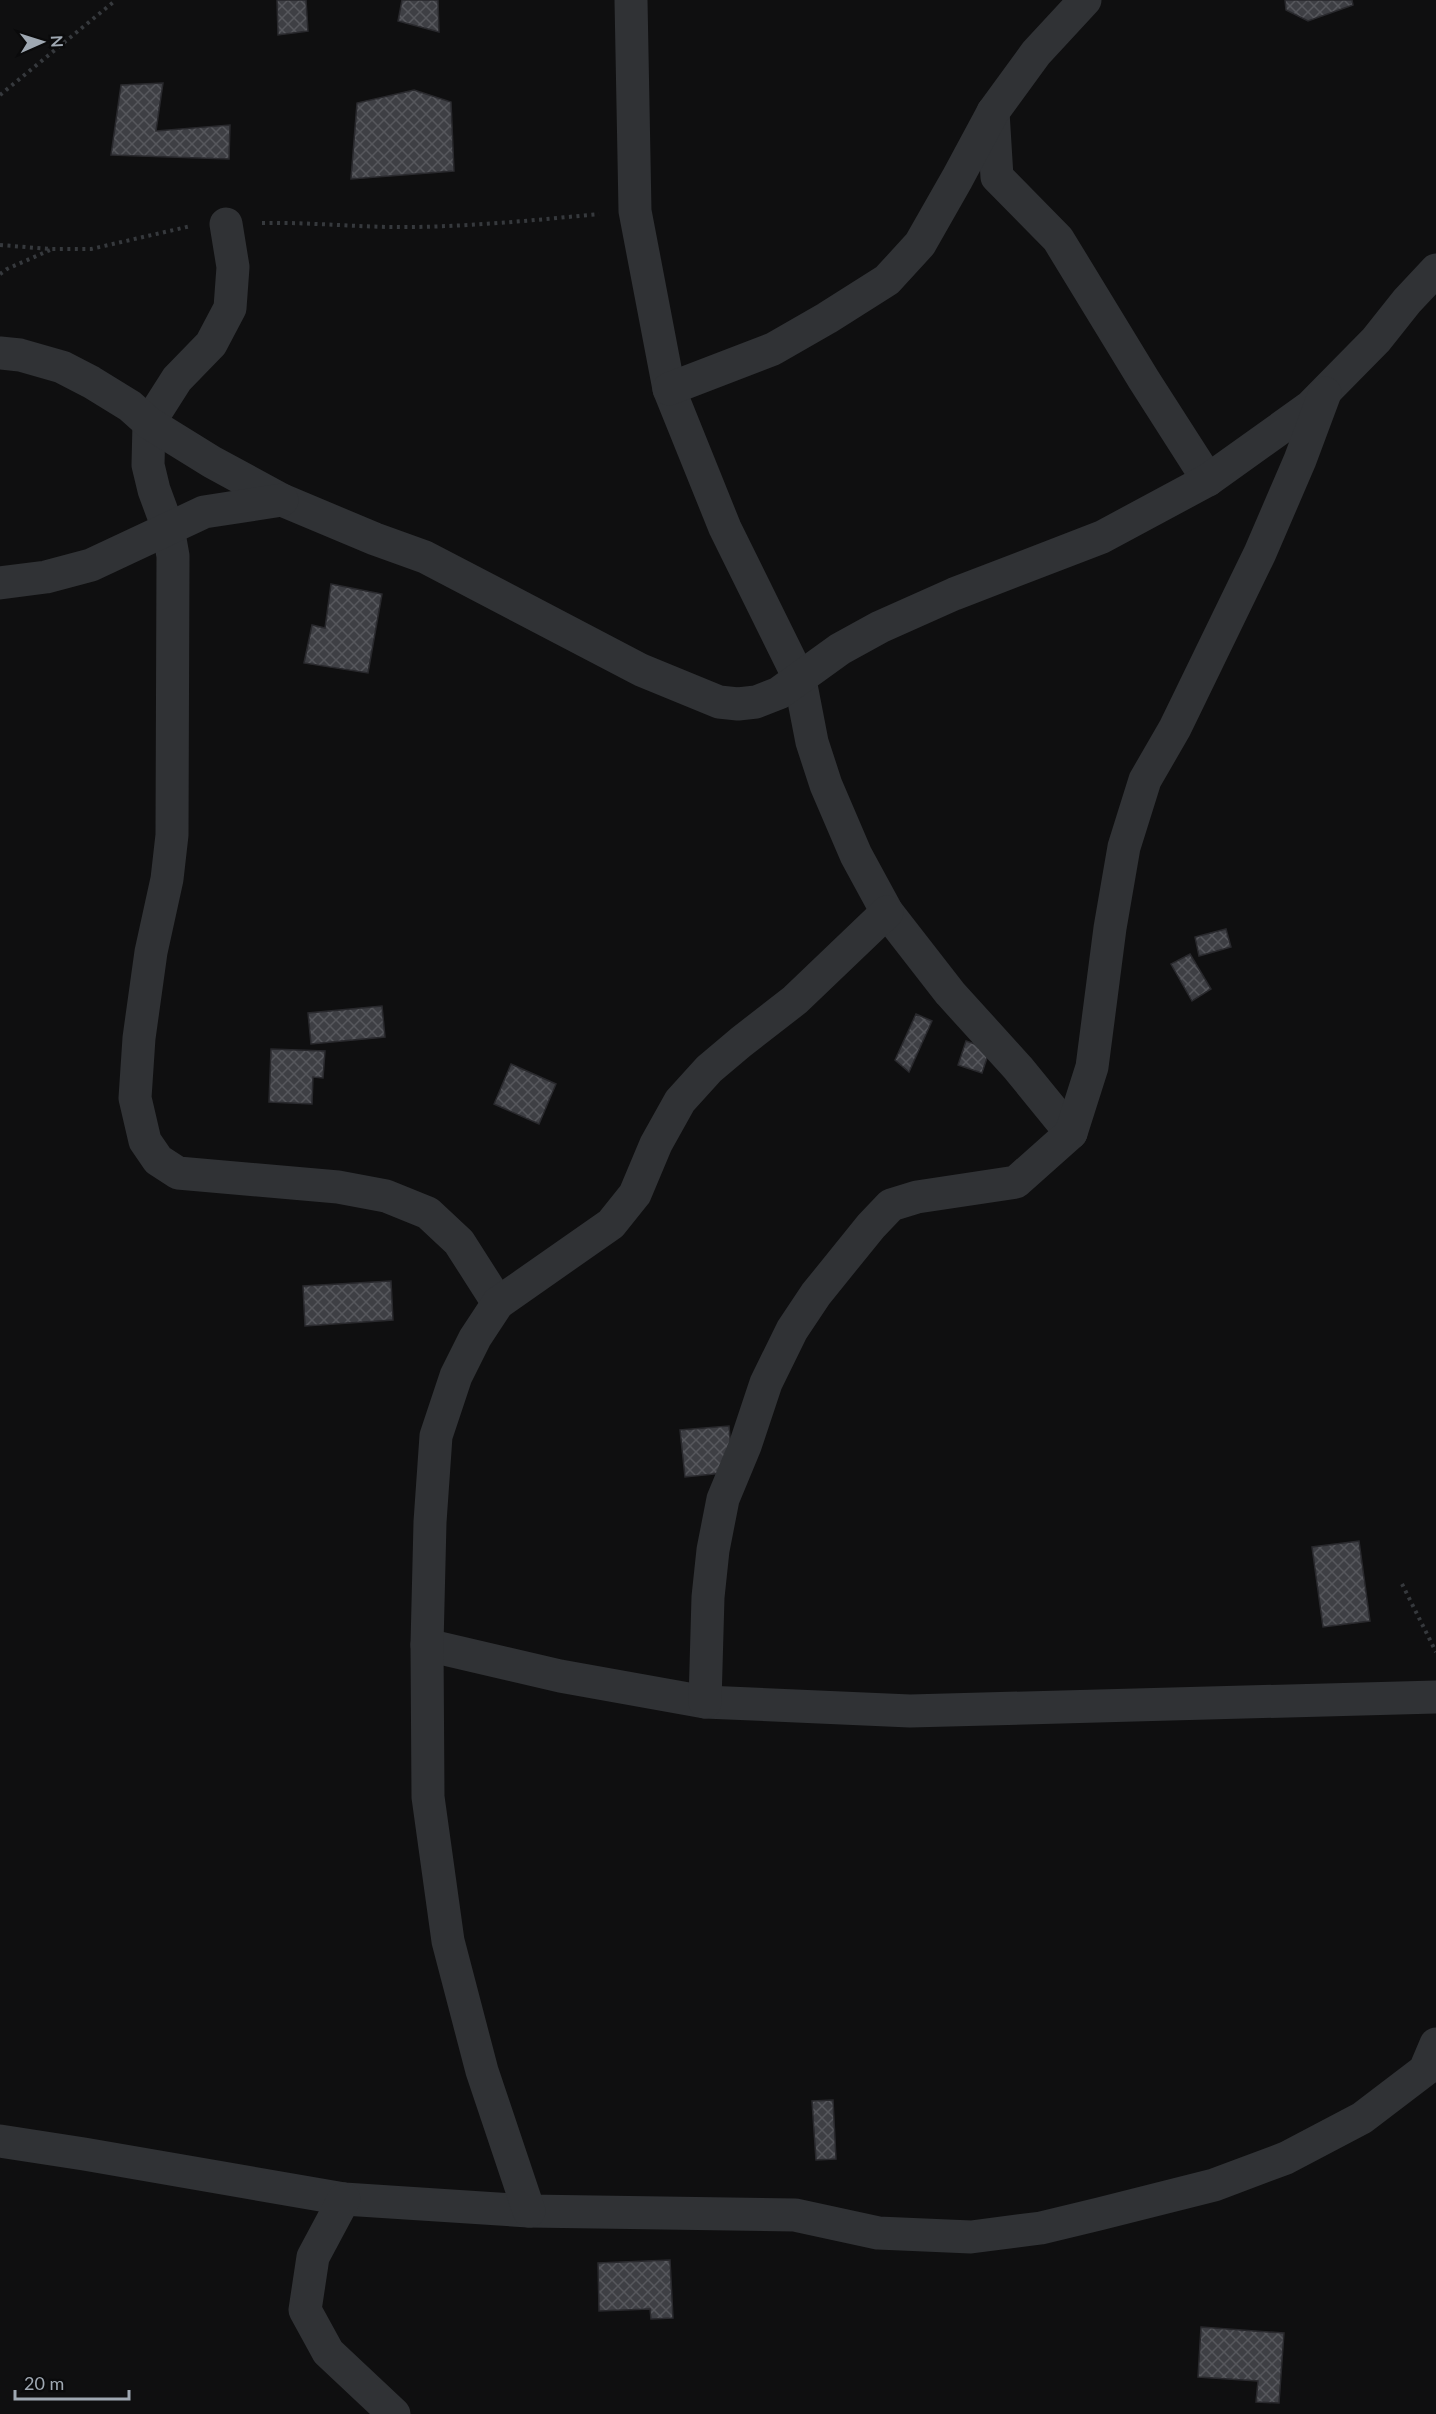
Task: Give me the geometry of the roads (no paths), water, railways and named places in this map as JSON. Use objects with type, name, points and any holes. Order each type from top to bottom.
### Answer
[{"type":"street","points":[[631,0],[635,211],[669,389],[725,528],[800,680],[812,741],[826,785],[856,855],[887,912],[950,993],[1018,1068],[1071,1133]]},
{"type":"street","points":[[669,389],[773,349],[886,280],[920,244],[993,112],[1036,53],[1085,0]]},
{"type":"street","points":[[993,112],[997,177],[1058,239],[1208,480]]},
{"type":"street","points":[[226,224],[233,267],[230,308],[211,344],[177,379],[149,423],[148,465],[154,490],[168,528],[173,556],[172,835],[167,879],[151,952],[139,1038],[135,1098],[145,1141],[158,1160],[178,1173],[338,1187],[386,1196],[428,1213],[459,1242],[498,1303]]},
{"type":"street","points":[[0,353],[20,355],[62,367],[92,382],[130,406],[149,423],[212,462],[282,500],[425,557],[641,670],[719,702],[738,704],[756,702],[779,693],[840,649],[880,627],[954,594],[1102,537],[1208,480],[1310,407],[1376,340],[1413,294],[1436,270]]},
{"type":"street","points":[[705,1702],[708,1596],[712,1550],[723,1499],[766,1383],[792,1330],[816,1294],[891,1205],[917,1197],[1016,1182],[1071,1133],[1092,1067],[1110,928],[1124,847],[1145,780],[1175,728],[1260,553],[1300,460],[1325,391]]},
{"type":"street","points":[[0,583],[46,577],[91,565],[204,512],[282,500]]},
{"type":"street","points":[[529,2211],[482,2072],[448,1941],[428,1797],[427,1645],[430,1522],[436,1436],[456,1376],[475,1338],[498,1303],[611,1224],[635,1194],[656,1144],[680,1101],[709,1070],[795,1000],[887,912]]},
{"type":"street","points":[[427,1645],[560,1676],[705,1702],[910,1711],[1436,1697]]},
{"type":"street","points":[[0,2141],[344,2199],[529,2211],[795,2215],[878,2233],[971,2237],[1041,2228],[1214,2185],[1286,2158],[1362,2118],[1425,2070],[1436,2044]]},
{"type":"street","points":[[344,2199],[313,2257],[306,2310],[328,2352],[394,2414]]}]
